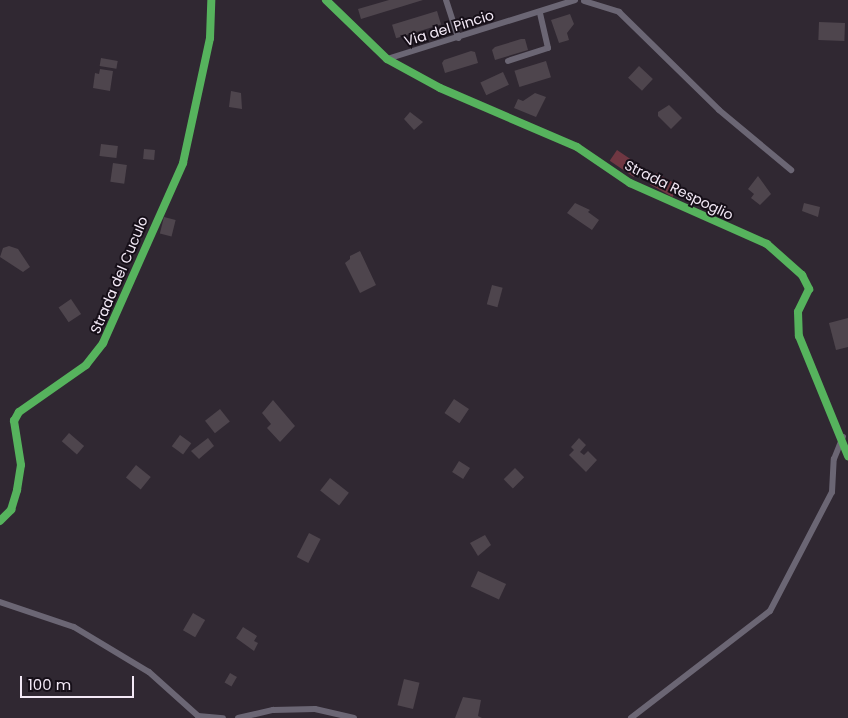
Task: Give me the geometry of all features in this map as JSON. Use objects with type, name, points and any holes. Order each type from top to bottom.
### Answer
[{"type":"street","name":"Strada del Cuculo","points":[[0,521],[11,510],[17,490],[20,465],[14,421],[18,412],[86,365],[103,343],[183,163],[210,38],[211,0]]},
{"type":"street","name":"Strada Respoglio","points":[[326,0],[388,59],[440,88],[577,147],[639,187],[767,244],[802,275],[809,289],[798,312],[799,336],[842,437],[848,456]]},
{"type":"street","points":[[446,0],[458,38]]},
{"type":"street","name":"Via del Pincio","points":[[388,59],[557,8],[575,0]]},
{"type":"street","points":[[557,8],[586,0],[619,12],[718,110],[791,170]]},
{"type":"street","points":[[508,61],[548,48],[540,13]]},
{"type":"street","points":[[631,718],[770,611],[832,492],[834,459],[842,437]]},
{"type":"street","points":[[0,602],[74,627],[150,672],[198,716],[223,718]]},
{"type":"street","points":[[238,718],[273,710],[316,709],[354,718]]},
{"type":"shaded area","points":[[617,150],[641,166],[634,177],[610,161]]},
{"type":"shaded area","points":[[656,173],[679,186],[672,197],[650,184]]},
{"type":"building","points":[[389,0],[423,0],[361,19],[358,9]]},
{"type":"building","points":[[437,11],[441,24],[396,38],[392,25]]},
{"type":"building","points":[[570,14],[574,24],[567,33],[569,40],[559,43],[551,20]]},
{"type":"building","points":[[819,22],[845,23],[844,41],[818,40]]},
{"type":"building","points":[[525,39],[528,50],[495,60],[492,50],[495,47]]},
{"type":"building","points":[[471,51],[475,52],[478,63],[445,73],[442,63],[444,60]]},
{"type":"building","points":[[101,58],[118,61],[116,69],[100,66]]},
{"type":"building","points":[[546,61],[551,77],[519,87],[514,71]]},
{"type":"building","points":[[639,66],[653,79],[642,91],[628,78]]},
{"type":"building","points":[[100,69],[113,71],[110,91],[93,88],[95,73],[99,74]]},
{"type":"building","points":[[503,72],[509,85],[486,95],[480,83]]},
{"type":"building","points":[[231,91],[241,93],[242,109],[229,107]]},
{"type":"building","points":[[535,93],[546,97],[536,117],[514,108],[518,99],[523,101]]},
{"type":"building","points":[[669,105],[682,118],[671,129],[658,116],[658,112]]},
{"type":"building","points":[[410,112],[423,122],[414,130],[404,119]]},
{"type":"building","points":[[101,144],[118,146],[116,158],[100,156]]},
{"type":"building","points":[[144,149],[155,150],[154,160],[143,159]]},
{"type":"building","points":[[113,163],[127,165],[124,184],[110,182]]},
{"type":"building","points":[[758,176],[771,194],[760,205],[751,198],[754,194],[748,189]]},
{"type":"building","points":[[575,203],[590,210],[588,212],[599,220],[592,230],[567,213]]},
{"type":"building","points":[[804,203],[820,207],[818,217],[802,211]]},
{"type":"building","points":[[164,217],[176,220],[172,236],[160,233]]},
{"type":"building","points":[[9,246],[18,249],[30,267],[23,272],[0,257],[3,248]]},
{"type":"building","points":[[360,251],[376,285],[360,293],[345,263],[350,259],[350,256]]},
{"type":"building","points":[[492,285],[503,288],[497,307],[487,304]]},
{"type":"building","points":[[71,299],[81,314],[69,322],[59,307]]},
{"type":"building","points":[[848,318],[848,347],[836,350],[829,323]]},
{"type":"building","points":[[454,399],[469,409],[459,423],[444,413]]},
{"type":"building","points":[[273,400],[295,426],[280,442],[267,428],[271,424],[262,413]]},
{"type":"building","points":[[220,409],[230,422],[215,433],[205,421]]},
{"type":"building","points":[[69,433],[84,446],[77,454],[62,441]]},
{"type":"building","points":[[180,435],[191,443],[183,455],[172,446]]},
{"type":"building","points":[[208,438],[214,446],[199,459],[191,451]]},
{"type":"building","points":[[579,438],[586,445],[580,452],[584,455],[588,451],[597,460],[586,472],[569,455],[574,450],[571,447]]},
{"type":"building","points":[[459,461],[470,468],[463,479],[452,472]]},
{"type":"building","points":[[136,465],[151,477],[141,489],[126,477]]},
{"type":"building","points":[[515,468],[524,477],[513,489],[504,479]]},
{"type":"building","points":[[330,478],[349,493],[339,505],[320,491]]},
{"type":"building","points":[[309,533],[321,539],[308,563],[297,557]]},
{"type":"building","points":[[485,535],[491,545],[478,556],[470,543]]},
{"type":"building","points":[[478,571],[506,584],[499,600],[471,586]]},
{"type":"building","points":[[193,613],[205,620],[195,637],[183,630]]},
{"type":"building","points":[[243,627],[257,636],[254,641],[258,643],[254,651],[236,638]]},
{"type":"building","points":[[230,673],[237,677],[231,687],[224,683]]},
{"type":"building","points":[[404,679],[420,683],[413,709],[397,705]]},
{"type":"building","points":[[463,697],[481,700],[478,716],[482,718],[455,718]]},
{"type":"cycle path","points":[[0,521],[11,510],[17,490],[21,465],[14,421],[19,412],[86,365],[103,343],[183,163],[210,38],[211,0]]},
{"type":"cycle path","points":[[326,0],[387,59],[440,88],[577,147],[630,183],[767,244],[802,275],[809,289],[798,312],[799,336],[848,456]]}]
